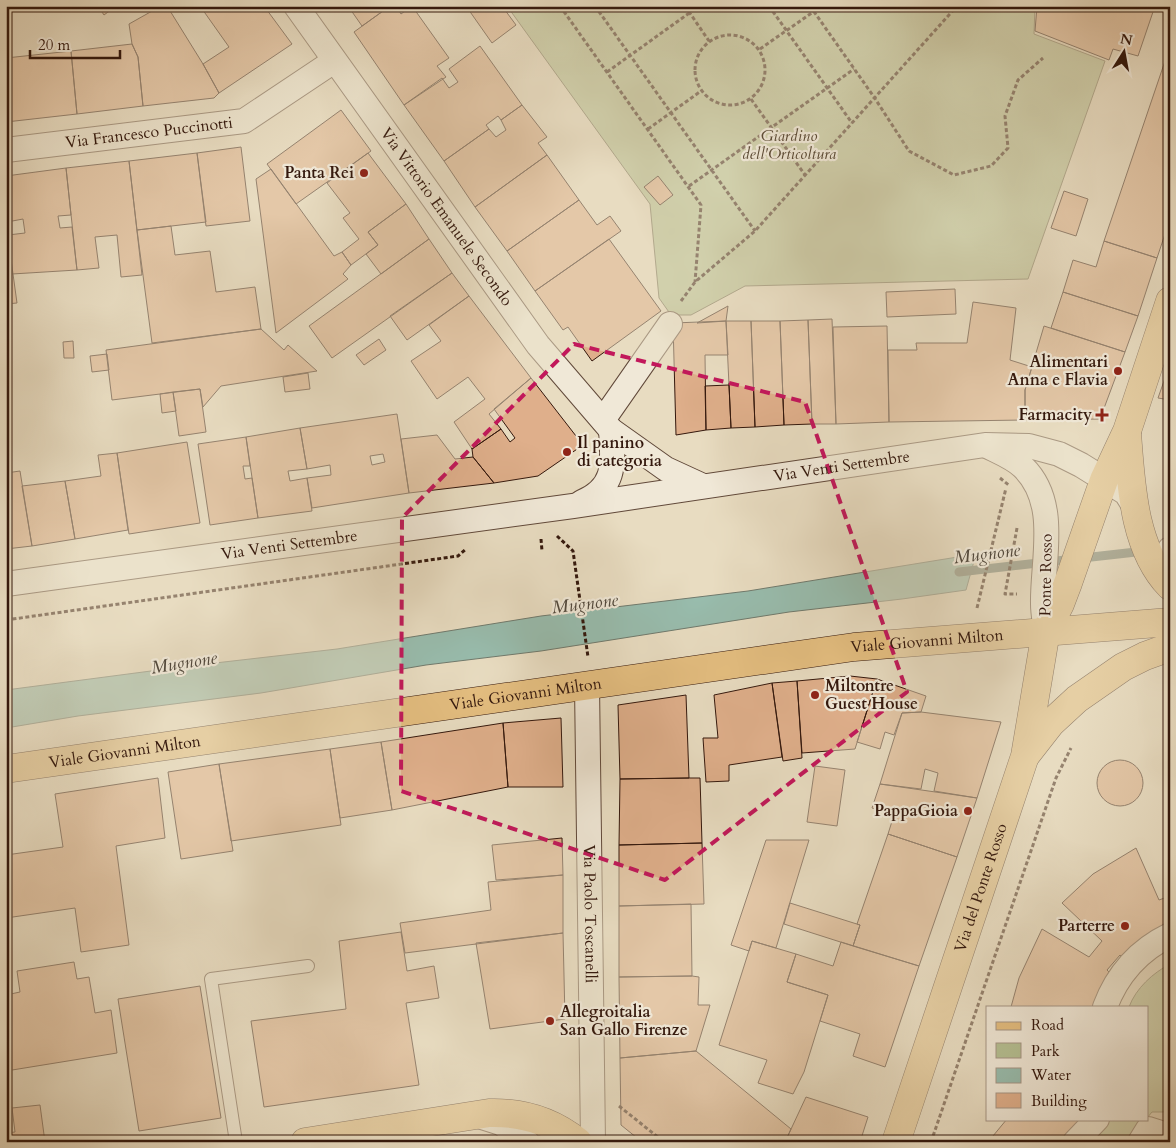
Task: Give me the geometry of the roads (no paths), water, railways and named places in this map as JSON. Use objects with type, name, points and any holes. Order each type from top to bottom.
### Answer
[{"type":"main road","name":"Ponte Rosso","points":[[1046,631],[1060,604],[1056,584],[1110,477],[1170,301]]},
{"type":"main road","points":[[1110,477],[1136,509],[1146,551],[1167,578]]},
{"type":"main road","name":"Viale Giovanni Milton","points":[[6,769],[854,646],[1170,622]]},
{"type":"main road","name":"Via del Ponte Rosso","points":[[896,1142],[1025,756],[1046,631]]},
{"type":"main road","points":[[1025,756],[1051,724],[1077,700],[1123,668],[1145,656],[1170,647]]},
{"type":"main road","points":[[305,1142],[477,1115],[508,1112],[523,1115],[555,1127],[569,1134],[578,1142]]},
{"type":"street","name":"Via Vittorio Emanuele Secondo","points":[[296,6],[538,345],[607,425],[666,469],[703,486]]},
{"type":"street","name":"Via Francesco Puccinotti","points":[[6,150],[244,121],[334,61]]},
{"type":"street","points":[[607,425],[670,324]]},
{"type":"street","name":"Via Venti Settembre","points":[[572,506],[602,490],[607,482],[612,464],[607,425]]},
{"type":"street","name":"Via Venti Settembre","points":[[6,584],[572,506],[985,445],[1029,446],[1059,454],[1110,477]]},
{"type":"street","name":"Ponte Rosso","points":[[985,445],[1022,466],[1025,488],[1044,506],[1056,584]]},
{"type":"street","points":[[1167,578],[1170,549]]},
{"type":"street","name":"Via Paolo Toscanelli","points":[[587,685],[593,1142]]},
{"type":"street","points":[[1105,1006],[1109,996],[1127,968],[1149,947],[1170,935]]},
{"type":"street","points":[[477,1115],[501,1123],[527,1142]]},
{"type":"street","points":[[1075,1142],[1096,1120]]},
{"type":"street","points":[[1140,1142],[1148,1129],[1170,1136]]},
{"type":"lane","points":[[236,1142],[211,979],[308,966]]},
{"type":"water","points":[[976,554],[966,590],[789,612],[541,651],[426,665],[261,693],[78,716],[6,728],[6,690],[337,649],[541,616],[748,591]]},
{"type":"waterway","name":"Mugnone","points":[[959,572],[1145,551]]},
{"type":"place","name":"Panta Rei","points":[[364,173]]},
{"type":"place","name":"Alimentari Anna e Flavia","points":[[1118,371]]},
{"type":"place","name":"Farmacity","points":[[1102,415]]},
{"type":"place","name":"Il panino di categoria","points":[[567,452]]},
{"type":"place","name":"Miltontre Guest House","points":[[815,695]]},
{"type":"place","name":"PappaGioia","points":[[968,811]]},
{"type":"place","name":"Parterre","points":[[1125,926]]},
{"type":"place","name":"Allegroitalia San Gallo Firenze","points":[[550,1021]]},
{"type":"park label","name":"Giardino dell'Orticoltura","points":[[789,145]]}]
